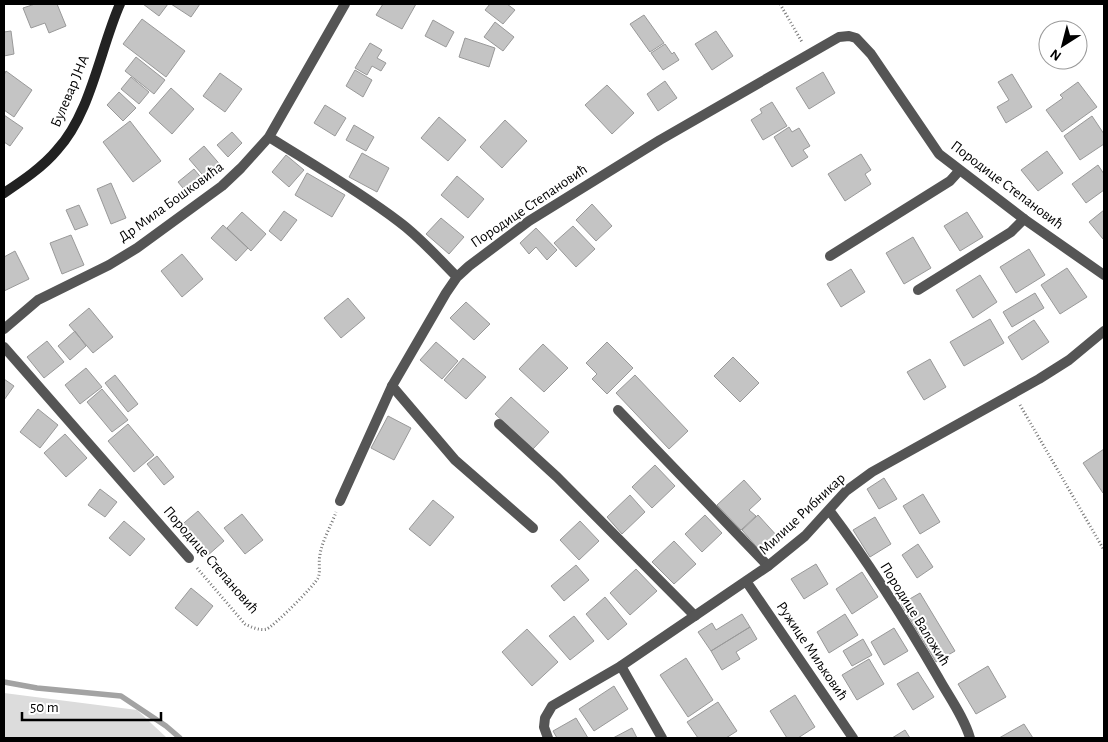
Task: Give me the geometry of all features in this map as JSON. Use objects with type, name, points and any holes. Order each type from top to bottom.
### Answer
[{"type":"main road","name":"Булевар ЈНА","points":[[4,193],[44,164],[58,150],[68,136],[81,110],[120,4]]},
{"type":"street","name":"Др Мила Бошковића","points":[[4,330],[38,300],[109,265],[137,248],[222,186],[241,168],[269,137],[345,4]]},
{"type":"street","name":"Породице Степановић","points":[[340,501],[392,386],[457,277],[486,252],[529,221],[660,140],[839,37],[849,36],[856,38],[871,54],[939,154],[959,171],[1104,275]]},
{"type":"street","points":[[269,137],[354,190],[399,221],[416,235],[457,277]]},
{"type":"street","points":[[830,256],[950,181],[959,171]]},
{"type":"street","points":[[918,290],[1011,232],[1024,218]]},
{"type":"street","name":"Милице Рибникар","points":[[548,738],[544,727],[545,718],[552,706],[621,666],[768,566],[805,536],[846,491],[872,472],[1013,394],[1069,360],[1104,331]]},
{"type":"street","name":"Породице Степановић","points":[[4,347],[189,558]]},
{"type":"street","points":[[392,386],[455,460],[532,528]]},
{"type":"street","points":[[618,410],[768,566]]},
{"type":"street","points":[[499,424],[558,477],[695,616]]},
{"type":"street","name":"Породице Валожић","points":[[829,510],[916,640],[962,720],[970,738]]},
{"type":"street","name":"Ружице Миљковић","points":[[746,581],[852,738]]},
{"type":"street","points":[[621,666],[662,738]]},
{"type":"path","points":[[780,4],[810,54]]},
{"type":"path","points":[[1013,394],[1104,550]]},
{"type":"path","name":"Породице Степановић","points":[[189,558],[245,624],[265,630],[274,625],[318,578],[320,555],[340,501]]},
{"type":"shaded area","points":[[4,693],[137,710],[167,738],[4,738]]},
{"type":"building","points":[[35,4],[57,4],[66,26],[49,33],[45,23],[31,28],[23,8]]},
{"type":"building","points":[[143,4],[168,4],[159,16]]},
{"type":"building","points":[[171,4],[200,4],[191,17]]},
{"type":"building","points":[[383,4],[416,4],[402,29],[376,15]]},
{"type":"building","points":[[490,4],[507,4],[515,10],[503,24],[485,10]]},
{"type":"building","points":[[644,15],[664,43],[650,52],[630,24]]},
{"type":"building","points":[[142,19],[185,51],[166,77],[123,44]]},
{"type":"building","points":[[433,20],[454,32],[446,47],[425,36]]},
{"type":"building","points":[[495,22],[514,37],[503,51],[484,37]]},
{"type":"building","points":[[11,31],[14,54],[4,56],[4,32]]},
{"type":"building","points":[[716,31],[733,56],[712,70],[695,44]]},
{"type":"building","points":[[465,38],[495,48],[489,67],[459,57]]},
{"type":"building","points":[[370,43],[382,50],[377,58],[386,63],[381,71],[372,66],[367,75],[355,68]]},
{"type":"building","points":[[665,44],[672,54],[674,52],[679,60],[663,70],[651,53]]},
{"type":"building","points":[[136,57],[165,80],[154,94],[125,71]]},
{"type":"building","points":[[355,70],[372,80],[363,97],[346,86]]},
{"type":"building","points":[[6,71],[32,90],[14,117],[4,110],[4,75]]},
{"type":"building","points":[[823,72],[835,93],[809,109],[796,88]]},
{"type":"building","points":[[220,73],[242,89],[225,112],[203,96]]},
{"type":"building","points":[[1012,74],[1032,107],[1006,123],[997,107],[1009,100],[998,82]]},
{"type":"building","points":[[131,77],[149,92],[139,104],[121,89]]},
{"type":"building","points":[[665,81],[677,98],[658,111],[647,94]]},
{"type":"building","points":[[1078,82],[1097,107],[1062,132],[1046,110],[1063,98],[1060,95]]},
{"type":"building","points":[[607,85],[634,113],[612,134],[585,105]]},
{"type":"building","points":[[171,88],[194,109],[172,134],[149,113]]},
{"type":"building","points":[[119,92],[136,108],[123,121],[107,105]]},
{"type":"building","points":[[772,102],[787,126],[763,140],[751,120],[762,113],[760,109]]},
{"type":"building","points":[[325,105],[346,118],[335,136],[314,123]]},
{"type":"building","points":[[4,115],[23,128],[10,146],[4,142]]},
{"type":"building","points":[[1092,116],[1104,134],[1104,144],[1080,160],[1064,136]]},
{"type":"building","points":[[439,117],[466,140],[448,161],[421,138]]},
{"type":"building","points":[[505,120],[527,141],[502,168],[480,147]]},
{"type":"building","points":[[130,121],[161,161],[133,182],[103,142]]},
{"type":"building","points":[[354,125],[374,137],[366,151],[346,140]]},
{"type":"building","points":[[789,127],[792,132],[799,128],[810,146],[803,150],[808,157],[792,167],[774,137]]},
{"type":"building","points":[[232,132],[242,143],[228,157],[217,145]]},
{"type":"building","points":[[204,146],[223,168],[208,181],[189,159]]},
{"type":"building","points":[[1047,151],[1063,173],[1038,191],[1021,170]]},
{"type":"building","points":[[362,153],[389,168],[377,192],[349,177]]},
{"type":"building","points":[[861,154],[871,170],[865,174],[871,184],[845,201],[828,174]]},
{"type":"building","points":[[286,155],[304,170],[289,187],[272,172]]},
{"type":"building","points":[[1098,165],[1104,174],[1104,190],[1086,203],[1072,184]]},
{"type":"building","points":[[194,169],[203,180],[187,193],[178,182]]},
{"type":"building","points":[[307,173],[345,195],[332,217],[295,195]]},
{"type":"building","points":[[457,176],[484,199],[468,218],[441,195]]},
{"type":"building","points":[[111,183],[126,218],[111,224],[97,189]]},
{"type":"building","points":[[592,204],[612,226],[596,241],[576,220]]},
{"type":"building","points":[[79,205],[88,225],[75,230],[66,210]]},
{"type":"building","points":[[1104,210],[1104,238],[1103,239],[1089,222]]},
{"type":"building","points":[[284,211],[297,220],[281,241],[269,231]]},
{"type":"building","points":[[242,212],[266,234],[251,251],[227,228]]},
{"type":"building","points":[[967,212],[983,237],[960,251],[944,226]]},
{"type":"building","points":[[441,218],[464,237],[449,254],[426,234]]},
{"type":"building","points":[[223,225],[248,248],[236,261],[211,238]]},
{"type":"building","points":[[573,226],[595,249],[576,267],[554,243]]},
{"type":"building","points":[[536,228],[557,250],[547,260],[536,247],[529,254],[520,243]]},
{"type":"building","points":[[71,235],[84,265],[62,274],[50,243]]},
{"type":"building","points":[[913,237],[931,268],[904,284],[886,253]]},
{"type":"building","points":[[1029,249],[1045,275],[1016,293],[1000,267]]},
{"type":"building","points":[[15,251],[29,279],[4,291],[4,257]]},
{"type":"building","points":[[182,254],[203,279],[182,297],[161,271]]},
{"type":"building","points":[[1067,268],[1087,297],[1060,314],[1041,285]]},
{"type":"building","points":[[851,269],[865,292],[841,307],[827,284]]},
{"type":"building","points":[[980,275],[997,302],[973,318],[956,290]]},
{"type":"building","points":[[1035,293],[1044,308],[1012,327],[1003,312]]},
{"type":"building","points":[[348,298],[365,318],[341,338],[324,318]]},
{"type":"building","points":[[466,302],[490,324],[474,340],[450,318]]},
{"type":"building","points":[[89,308],[113,337],[93,353],[69,325]]},
{"type":"building","points":[[990,319],[1004,343],[964,366],[950,342]]},
{"type":"building","points":[[1034,320],[1049,342],[1022,360],[1008,337]]},
{"type":"building","points":[[75,331],[86,346],[70,360],[58,346]]},
{"type":"building","points":[[47,341],[64,362],[44,378],[27,357]]},
{"type":"building","points":[[436,342],[458,361],[442,379],[420,360]]},
{"type":"building","points":[[607,342],[633,368],[607,394],[592,379],[597,374],[586,363]]},
{"type":"building","points":[[543,344],[568,368],[544,392],[519,369]]},
{"type":"building","points":[[733,357],[759,383],[740,402],[714,376]]},
{"type":"building","points":[[463,358],[486,377],[466,399],[444,380]]},
{"type":"building","points":[[930,359],[946,387],[924,400],[907,372]]},
{"type":"building","points":[[86,368],[102,387],[80,404],[65,385]]},
{"type":"building","points":[[115,375],[138,404],[128,412],[105,383]]},
{"type":"building","points":[[635,375],[688,431],[669,449],[616,393]]},
{"type":"building","points":[[4,379],[14,386],[4,400]]},
{"type":"building","points":[[102,389],[128,420],[112,432],[87,402]]},
{"type":"building","points":[[511,397],[549,432],[533,449],[495,414]]},
{"type":"building","points":[[38,409],[58,425],[40,448],[20,432]]},
{"type":"building","points":[[388,416],[411,428],[394,460],[371,448]]},
{"type":"building","points":[[128,424],[154,455],[134,472],[108,441]]},
{"type":"building","points":[[65,434],[87,458],[66,477],[44,453]]},
{"type":"building","points":[[1104,449],[1104,492],[1103,493],[1083,463]]},
{"type":"building","points":[[157,456],[174,477],[164,485],[147,464]]},
{"type":"building","points":[[655,465],[675,486],[652,508],[632,487]]},
{"type":"building","points":[[884,478],[897,499],[879,509],[867,489]]},
{"type":"building","points":[[744,480],[761,499],[749,510],[756,516],[741,530],[717,505]]},
{"type":"building","points":[[100,489],[117,502],[105,517],[88,505]]},
{"type":"building","points":[[923,494],[940,522],[920,534],[903,506]]},
{"type":"building","points":[[630,495],[645,512],[622,534],[607,517]]},
{"type":"building","points":[[433,500],[454,517],[430,546],[409,529]]},
{"type":"building","points":[[198,511],[224,541],[207,556],[198,546],[195,549],[178,528]]},
{"type":"building","points":[[242,514],[263,540],[245,554],[224,528]]},
{"type":"building","points":[[705,515],[722,533],[702,552],[685,534]]},
{"type":"building","points":[[758,515],[778,537],[761,552],[742,530]]},
{"type":"building","points":[[875,517],[891,544],[870,557],[853,530]]},
{"type":"building","points":[[124,521],[145,539],[130,556],[109,538]]},
{"type":"building","points":[[580,521],[599,541],[579,560],[560,540]]},
{"type":"building","points":[[674,541],[696,564],[674,584],[652,562]]},
{"type":"building","points":[[918,544],[933,567],[917,578],[902,555]]},
{"type":"building","points":[[816,564],[828,584],[804,599],[791,579]]},
{"type":"building","points":[[576,565],[589,580],[564,601],[551,586]]},
{"type":"building","points":[[636,569],[657,591],[630,615],[610,593]]},
{"type":"building","points":[[862,572],[878,597],[852,614],[836,589]]},
{"type":"building","points":[[191,588],[213,606],[197,626],[175,608]]},
{"type":"building","points":[[920,593],[955,651],[936,662],[901,604]]},
{"type":"building","points":[[605,597],[627,624],[608,640],[586,614]]},
{"type":"building","points":[[742,614],[750,627],[711,651],[698,632],[712,623],[716,630]]},
{"type":"building","points":[[845,614],[858,635],[829,653],[817,632]]},
{"type":"building","points":[[574,616],[594,641],[570,660],[549,636]]},
{"type":"building","points":[[750,627],[757,639],[736,652],[740,659],[722,670],[711,651]]},
{"type":"building","points":[[894,628],[908,651],[884,665],[871,642]]},
{"type":"building","points":[[527,629],[558,662],[532,686],[502,652]]},
{"type":"building","points":[[863,639],[872,655],[852,666],[843,651]]},
{"type":"building","points":[[686,658],[713,700],[688,717],[660,675]]},
{"type":"building","points":[[869,659],[884,684],[857,700],[842,675]]},
{"type":"building","points":[[988,666],[1006,697],[976,714],[958,684]]},
{"type":"building","points":[[918,672],[934,697],[913,710],[897,684]]},
{"type":"building","points":[[614,686],[628,709],[594,731],[579,709]]},
{"type":"building","points":[[795,695],[815,727],[798,738],[787,738],[770,711]]},
{"type":"building","points":[[718,702],[737,731],[726,738],[698,738],[687,722]]},
{"type":"building","points":[[576,718],[588,738],[557,738],[553,731]]},
{"type":"building","points":[[1024,724],[1033,738],[999,738]]},
{"type":"building","points":[[632,728],[637,738],[613,738]]},
{"type":"building","points":[[905,730],[910,738],[892,738]]},
{"type":"waterway","points":[[4,682],[37,688],[121,696],[166,726],[180,738]]}]
